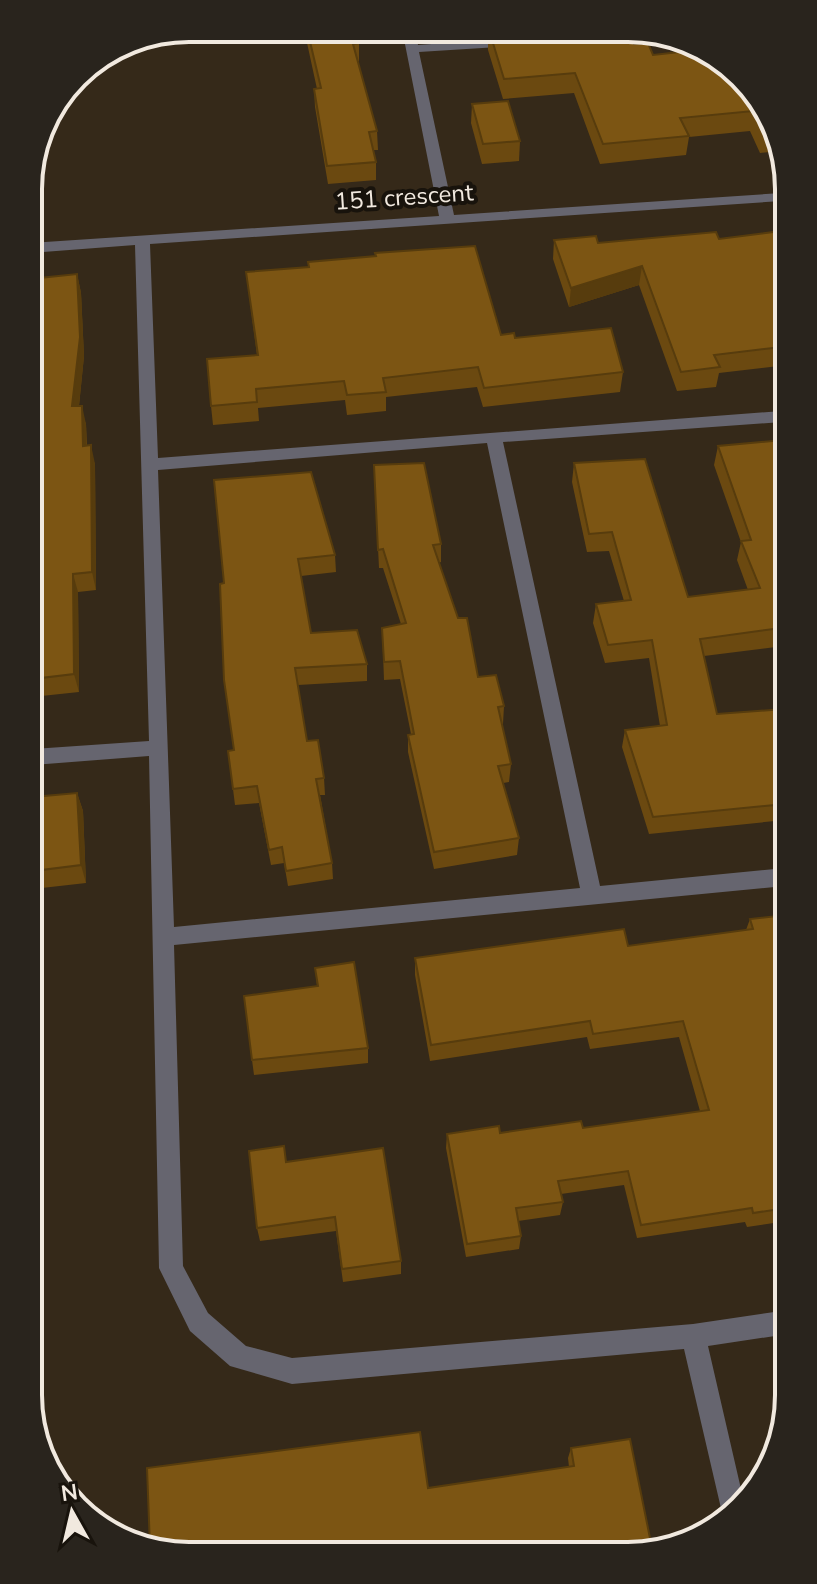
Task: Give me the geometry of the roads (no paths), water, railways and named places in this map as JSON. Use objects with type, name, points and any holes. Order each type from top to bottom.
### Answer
[{"type":"street","points":[[411,42],[447,218]]},
{"type":"street","points":[[412,49],[509,42]]},
{"type":"street","name":"151 crescent","points":[[42,247],[775,197]]},
{"type":"street","points":[[142,241],[165,937],[171,1268],[199,1322],[239,1357],[292,1371],[693,1336],[775,1324]]},
{"type":"street","points":[[149,465],[775,417]]},
{"type":"street","points":[[494,437],[592,896]]},
{"type":"street","points":[[42,756],[159,748]]},
{"type":"street","points":[[165,937],[775,878]]},
{"type":"street","points":[[693,1336],[731,1500]]}]
